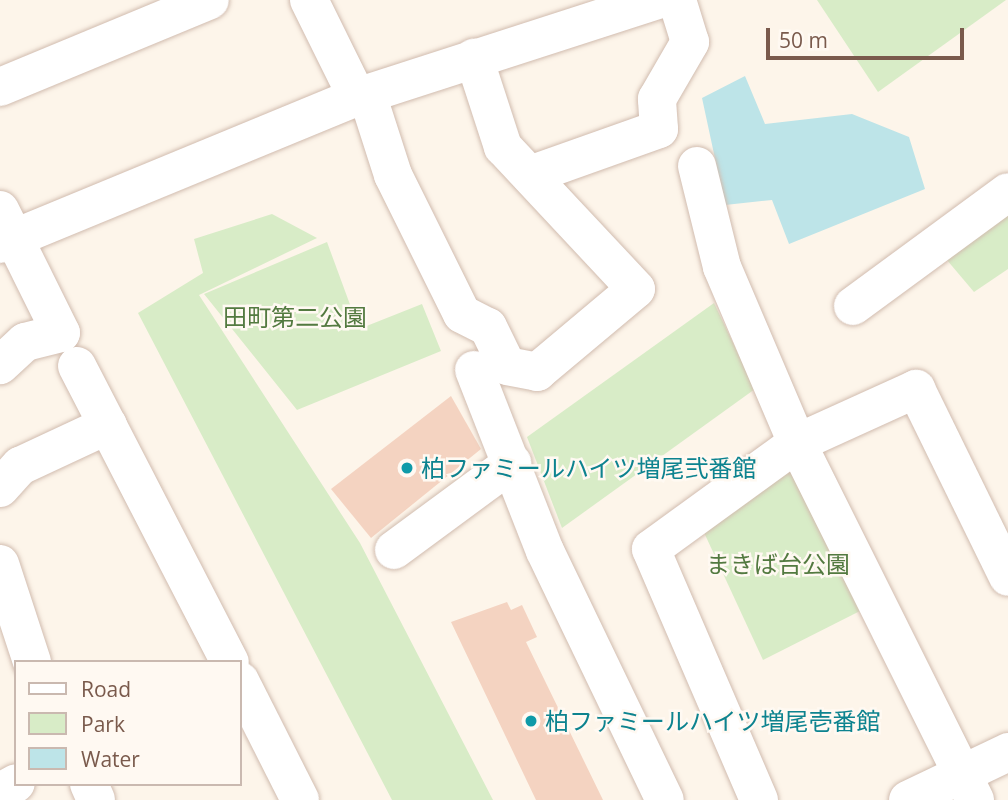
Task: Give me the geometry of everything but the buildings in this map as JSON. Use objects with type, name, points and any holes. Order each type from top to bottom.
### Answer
[{"type":"street","points":[[0,87],[210,0]]},
{"type":"street","points":[[309,0],[362,95],[393,175],[462,314],[488,327],[507,366],[537,372],[636,289],[503,147],[474,58]]},
{"type":"street","points":[[0,365],[26,342],[61,333],[5,231],[362,95],[657,0]]},
{"type":"street","points":[[530,175],[659,129],[657,99],[690,42],[677,0]]},
{"type":"street","points":[[693,157],[722,267],[797,443],[966,788]]},
{"type":"street","points":[[853,306],[1008,192]]},
{"type":"street","points":[[77,366],[229,660]]},
{"type":"street","points":[[474,370],[513,463],[522,521],[665,800]]},
{"type":"street","points":[[759,800],[651,549],[797,443],[916,389],[1008,577]]},
{"type":"street","points":[[0,488],[20,466],[108,425]]},
{"type":"street","points":[[394,550],[513,463]]},
{"type":"street","points":[[0,564],[31,660]]},
{"type":"street","points":[[242,685],[300,800]]},
{"type":"street","points":[[908,800],[966,788],[1008,752]]},
{"type":"green space","points":[[817,0],[1006,0],[878,92]]},
{"type":"green space","points":[[1008,203],[1008,269],[974,292],[941,253]]},
{"type":"green space","points":[[272,214],[317,238],[199,295],[360,543],[493,800],[392,800],[138,313],[203,273],[194,239]]},
{"type":"green space","name":"田町第二公園","points":[[327,242],[359,329],[422,304],[441,351],[297,410],[204,294]]},
{"type":"green space","points":[[714,303],[755,389],[562,528],[527,437]]},
{"type":"green space","name":"まきば台公園","points":[[794,469],[860,611],[763,660],[701,526]]},
{"type":"water","points":[[745,76],[765,124],[852,114],[909,137],[925,189],[789,244],[772,200],[725,205],[702,98]]},
{"type":"place","name":"柏ファミールハイツ増尾弐番館","points":[[407,468]]},
{"type":"place","name":"柏ファミールハイツ増尾壱番館","points":[[531,721]]}]
